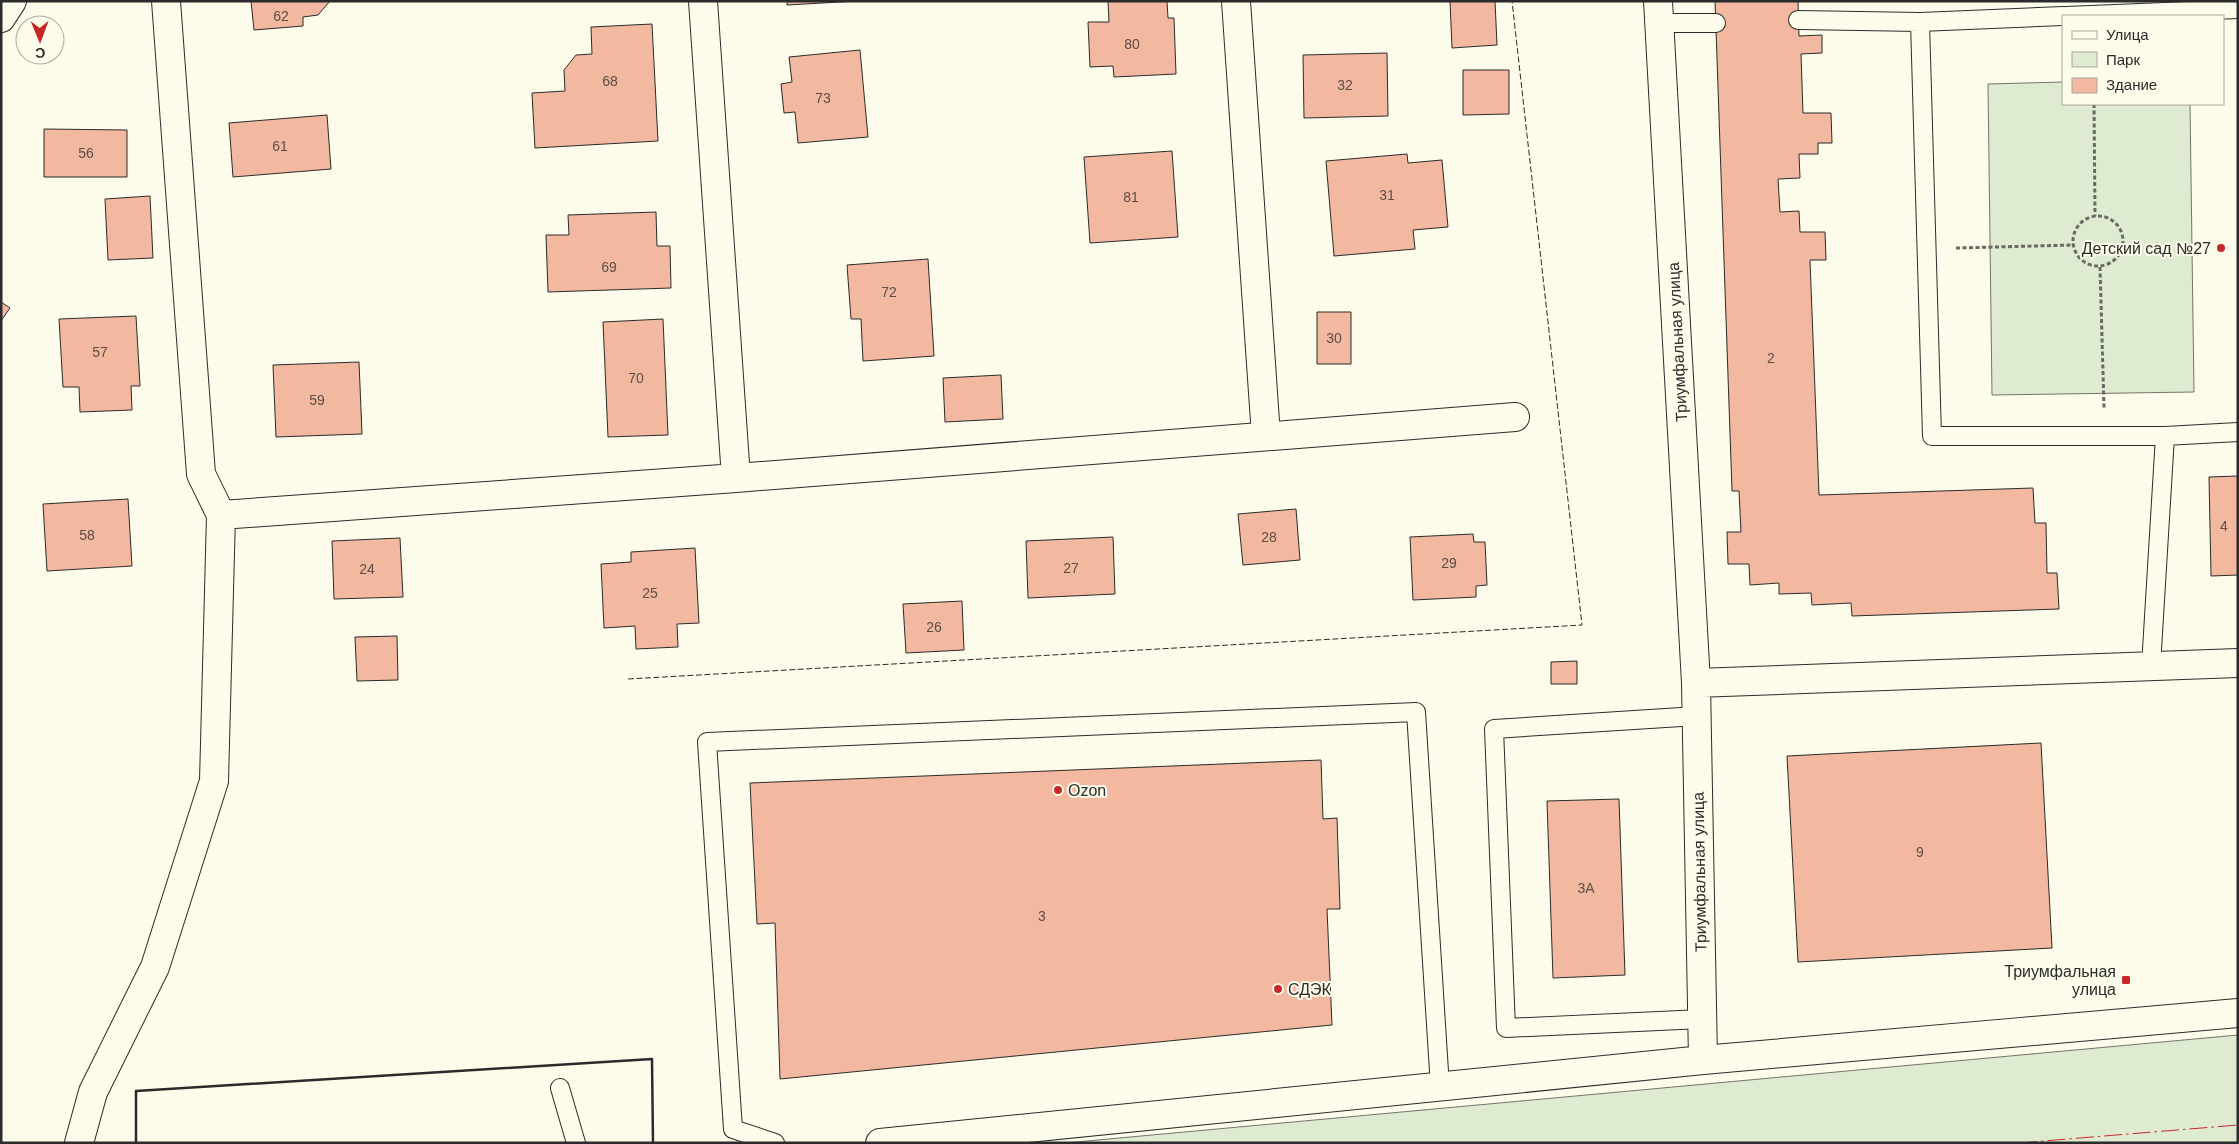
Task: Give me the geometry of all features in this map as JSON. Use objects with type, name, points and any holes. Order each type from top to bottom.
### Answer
[{"type":"street","points":[[1,18],[12,1]]},
{"type":"street","points":[[79,1143],[94,1092],[155,967],[214,781],[221,515],[201,474],[166,1]]},
{"type":"street","points":[[703,1],[736,478]]},
{"type":"street","points":[[1236,1],[1266,436]]},
{"type":"street","name":"Триумфальная улица","points":[[1658,12],[1696,683],[1703,1060]]},
{"type":"street","points":[[221,515],[736,478],[1515,417]]},
{"type":"street","points":[[1696,683],[2238,663]]},
{"type":"street","points":[[880,1143],[1703,1060],[2238,1013]]},
{"type":"lane","points":[[2089,15],[2238,9]]},
{"type":"lane","points":[[1658,12],[1716,23]]},
{"type":"lane","points":[[1798,20],[1920,22],[2062,16]]},
{"type":"lane","points":[[1920,22],[1932,436],[2166,436],[2238,432]]},
{"type":"lane","points":[[2151,666],[2166,436]]},
{"type":"lane","points":[[775,1143],[733,1129],[707,742],[1416,712],[1440,1087]]},
{"type":"lane","points":[[1697,716],[1494,729],[1506,1028],[1702,1019]]},
{"type":"lane","points":[[560,1088],[576,1143]]},
{"type":"path","points":[[2094,105],[2095,216]]},
{"type":"path","points":[[2095,216],[2110,219],[2121,231],[2123,247],[2115,260],[2100,267],[2084,264],[2074,252],[2072,236],[2080,222],[2095,216]]},
{"type":"path","points":[[1926,249],[2073,245]]},
{"type":"path","points":[[2100,267],[2104,436]]},
{"type":"green space","points":[[2062,82],[2062,105],[2190,105],[2194,392],[1992,395],[1988,84]]},
{"type":"green space","points":[[2238,1035],[2238,1143],[1065,1143]]},
{"type":"building","points":[[251,1],[330,1],[318,15],[303,17],[303,26],[254,30]]},
{"type":"building","points":[[787,1],[858,1],[787,5]]},
{"type":"building","points":[[1108,1],[1167,1],[1168,18],[1174,18],[1176,74],[1114,77],[1113,66],[1090,67],[1088,22],[1109,22]]},
{"type":"building","points":[[1450,1],[1495,1],[1497,45],[1452,48]]},
{"type":"building","points":[[1715,1],[1798,1],[1799,36],[1822,35],[1822,53],[1801,54],[1803,113],[1831,113],[1832,143],[1818,143],[1818,154],[1799,154],[1800,178],[1778,179],[1780,212],[1799,211],[1800,232],[1825,232],[1826,260],[1810,260],[1819,495],[2033,488],[2035,523],[2046,523],[2047,573],[2057,573],[2059,609],[1852,616],[1851,603],[1812,605],[1811,593],[1779,594],[1779,583],[1750,585],[1749,564],[1728,564],[1727,532],[1741,532],[1739,491],[1732,491]]},
{"type":"building","points":[[652,24],[658,141],[535,148],[532,93],[565,91],[564,70],[576,55],[592,54],[591,27]]},
{"type":"building","points":[[860,50],[868,137],[798,143],[795,112],[784,113],[781,84],[792,82],[789,57]]},
{"type":"building","points":[[1387,53],[1388,116],[1304,118],[1303,55]]},
{"type":"building","points":[[1463,70],[1509,70],[1509,114],[1463,115]]},
{"type":"building","points":[[327,115],[331,169],[233,177],[229,123]]},
{"type":"building","points":[[44,129],[127,130],[127,177],[44,177]]},
{"type":"building","points":[[1172,151],[1178,237],[1090,243],[1084,157]]},
{"type":"building","points":[[1407,154],[1408,163],[1442,160],[1448,227],[1413,230],[1415,249],[1334,256],[1326,161]]},
{"type":"building","points":[[150,196],[153,258],[108,260],[105,199]]},
{"type":"building","points":[[656,212],[657,246],[670,246],[671,288],[548,292],[546,235],[569,235],[568,215]]},
{"type":"building","points":[[928,259],[934,356],[863,361],[861,319],[851,319],[847,265]]},
{"type":"building","points":[[1,302],[10,308],[1,321]]},
{"type":"building","points":[[1317,312],[1351,312],[1351,364],[1317,364]]},
{"type":"building","points":[[136,316],[140,386],[131,386],[132,410],[80,412],[79,387],[63,387],[59,319]]},
{"type":"building","points":[[663,319],[668,435],[608,437],[603,322]]},
{"type":"building","points":[[359,362],[362,434],[276,437],[273,365]]},
{"type":"building","points":[[1001,375],[1003,419],[945,422],[943,378]]},
{"type":"building","points":[[2238,476],[2238,575],[2211,576],[2209,477]]},
{"type":"building","points":[[128,499],[132,566],[47,571],[43,504]]},
{"type":"building","points":[[1296,509],[1300,560],[1243,565],[1238,514]]},
{"type":"building","points":[[1473,534],[1474,542],[1485,542],[1487,585],[1476,586],[1476,597],[1413,600],[1410,537]]},
{"type":"building","points":[[1113,537],[1115,594],[1028,598],[1026,541]]},
{"type":"building","points":[[400,538],[403,597],[334,599],[332,541]]},
{"type":"building","points":[[695,548],[699,623],[677,624],[678,647],[636,649],[635,626],[604,628],[601,564],[631,562],[631,552]]},
{"type":"building","points":[[962,601],[964,650],[906,653],[903,604]]},
{"type":"building","points":[[397,636],[398,680],[357,681],[355,637]]},
{"type":"building","points":[[1577,661],[1577,684],[1551,684],[1551,662]]},
{"type":"building","points":[[2041,743],[2052,948],[1798,962],[1787,756]]},
{"type":"building","points":[[1321,760],[1323,819],[1337,818],[1340,909],[1327,909],[1332,1025],[780,1079],[775,923],[757,924],[750,783]]},
{"type":"building","points":[[1619,799],[1625,975],[1553,978],[1547,801]]},
{"type":"fence","points":[[628,679],[1582,625],[1512,1]]},
{"type":"wall","points":[[136,1143],[136,1091],[652,1059],[653,1143]]},
{"type":"power","points":[[2019,1143],[2238,1125]]},
{"type":"place","name":"Детский сад №27","points":[[2221,248]]},
{"type":"place","name":"Ozon","points":[[1058,790]]},
{"type":"place","name":"Триумфальная улица","points":[[2126,980]]},
{"type":"place","name":"СДЭК","points":[[1278,989]]}]
